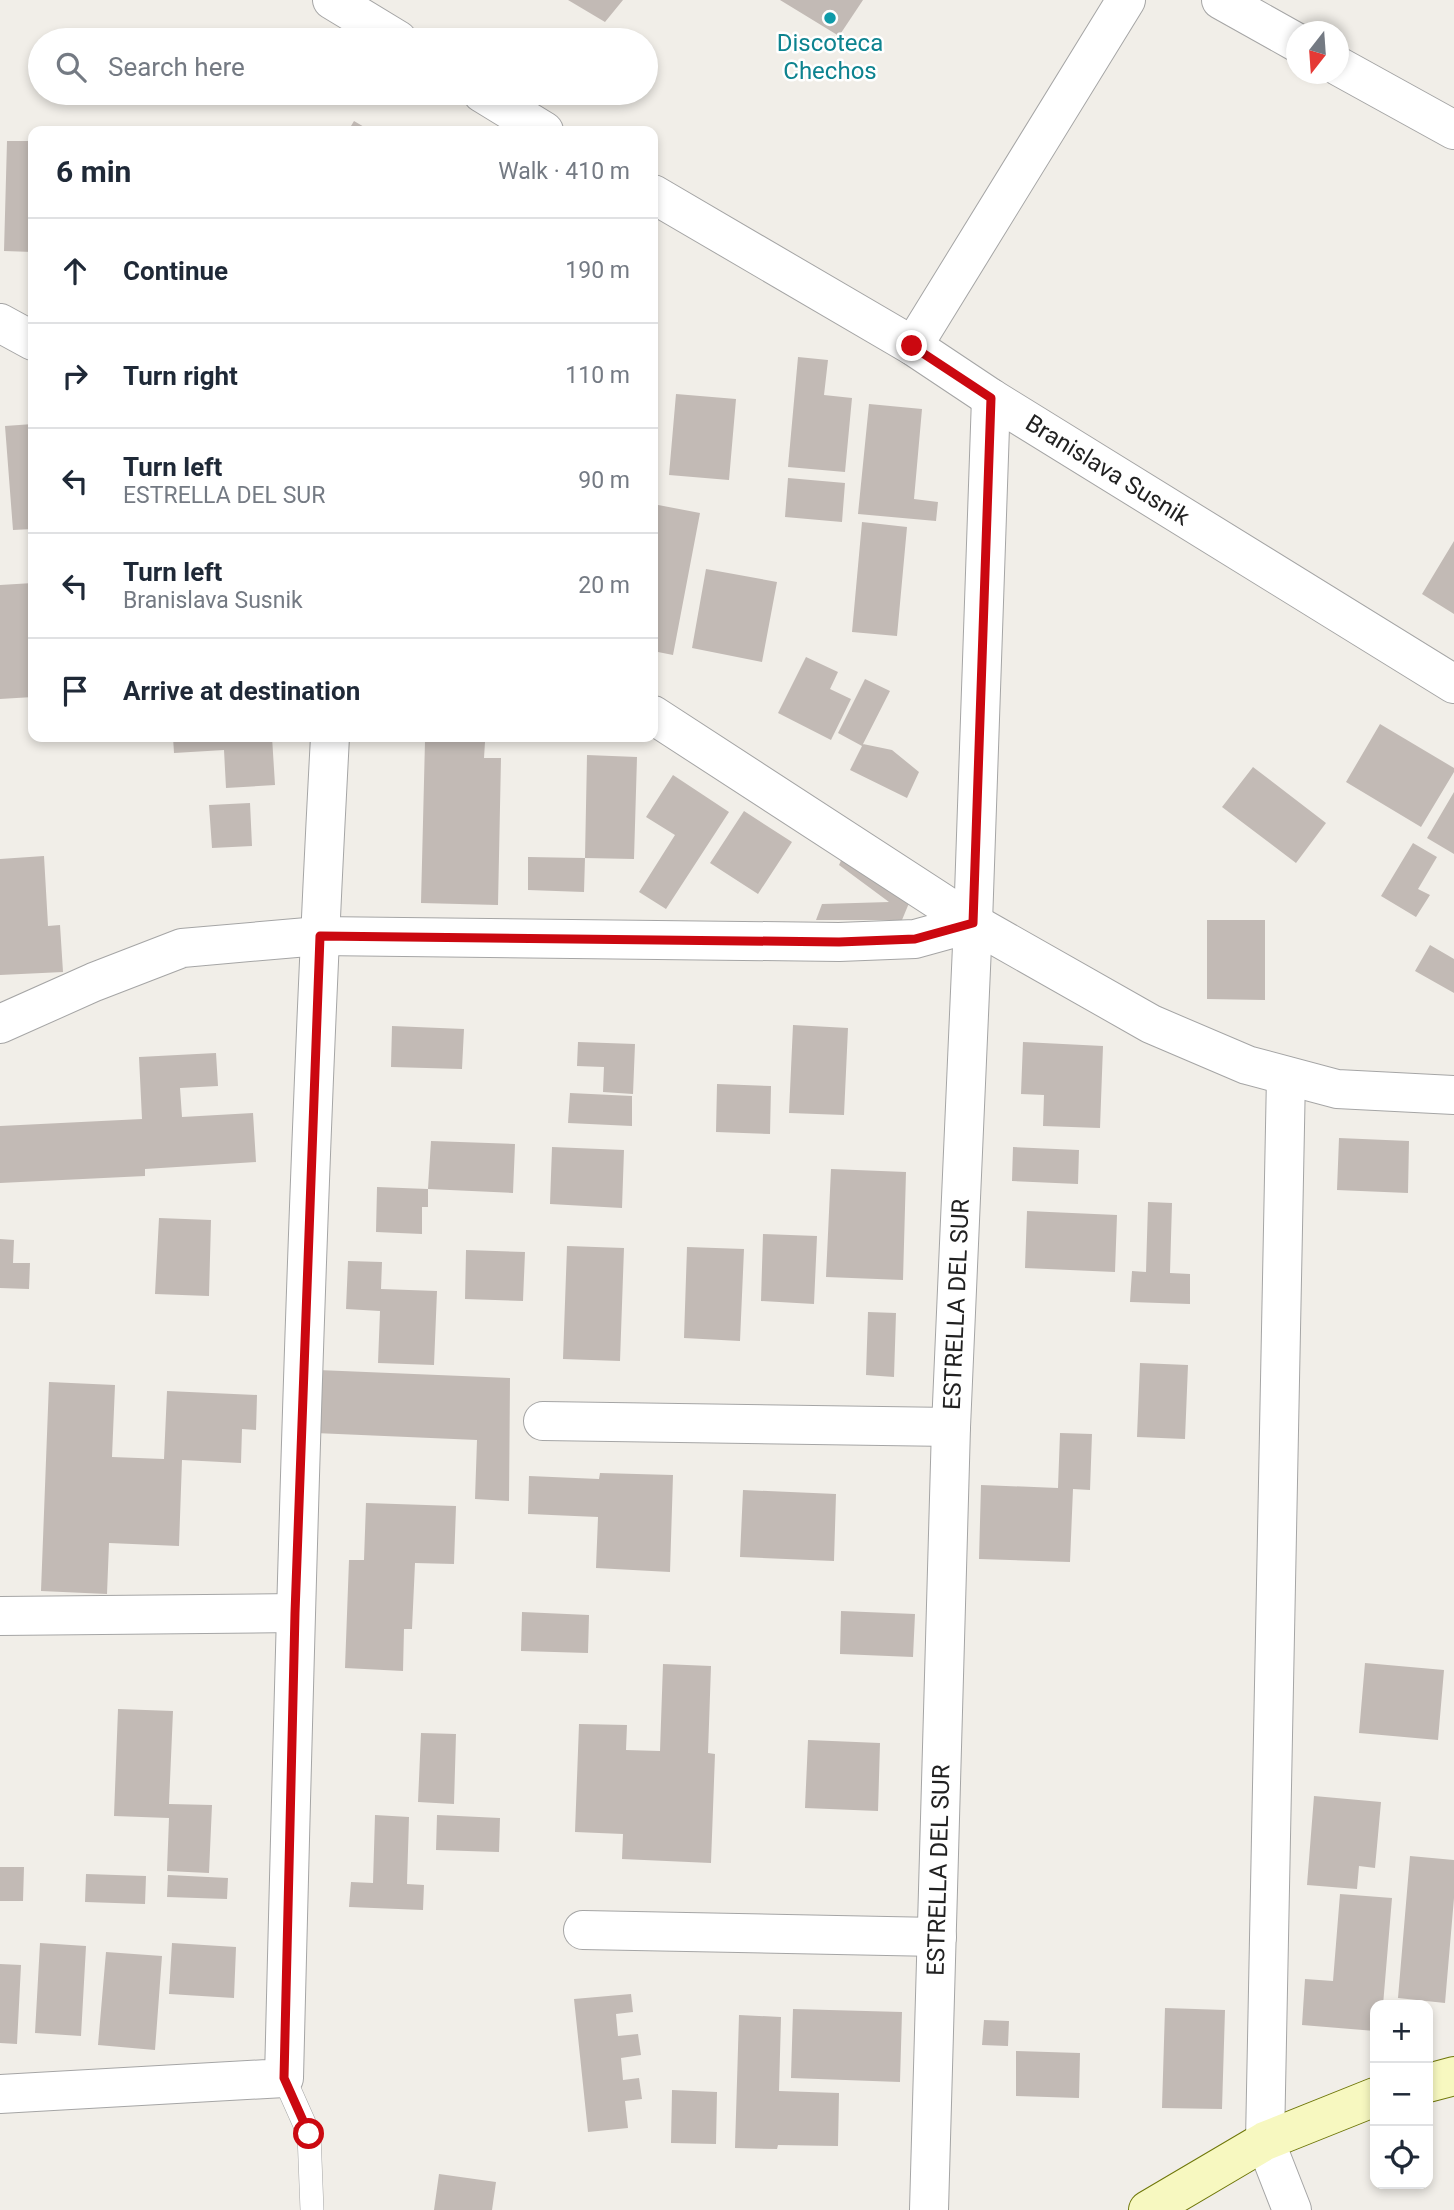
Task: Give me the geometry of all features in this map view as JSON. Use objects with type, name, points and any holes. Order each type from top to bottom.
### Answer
[{"type":"street","points":[[912,346],[1126,0]]},
{"type":"street","points":[[1222,0],[1286,36]]},
{"type":"street","points":[[346,3],[381,28]]},
{"type":"street","points":[[1349,72],[1454,130]]},
{"type":"street","points":[[499,105],[528,126]]},
{"type":"street","name":"Branislava Susnik","points":[[658,197],[912,346],[991,398],[1454,684]]},
{"type":"street","points":[[0,323],[28,338]]},
{"type":"street","name":"ESTRELLA DEL SUR","points":[[929,2210],[951,1427],[973,923],[991,398]]},
{"type":"street","points":[[658,718],[973,923],[1151,1024],[1247,1065],[1337,1088],[1454,1095]]},
{"type":"street","points":[[0,2094],[284,2078],[295,1613],[330,742]]},
{"type":"street","points":[[0,1024],[94,982],[183,948],[320,936],[839,942],[915,939],[973,923]]},
{"type":"street","points":[[1286,1076],[1265,2141],[1292,2210]]},
{"type":"street","points":[[543,1421],[951,1427]]},
{"type":"street","points":[[0,1616],[295,1613]]},
{"type":"street","points":[[583,1930],[937,1937]]},
{"type":"street","points":[[1433,2082],[1454,2076]]},
{"type":"street","points":[[1148,2210],[1265,2141],[1370,2099]]},
{"type":"lane","points":[[284,2078],[309,2134],[312,2210]]},
{"type":"building","points":[[568,0],[623,0],[605,22]]},
{"type":"building","name":"Discoteca Chechos","points":[[780,0],[863,0],[839,36]]},
{"type":"building","points":[[7,141],[28,141],[28,252],[4,251]]},
{"type":"building","points":[[798,357],[828,360],[824,395],[852,398],[845,472],[788,467]]},
{"type":"building","points":[[676,394],[736,399],[729,480],[669,475]]},
{"type":"building","points":[[869,404],[922,409],[914,499],[938,502],[936,521],[858,514]]},
{"type":"building","points":[[28,424],[28,529],[13,530],[5,426]]},
{"type":"building","points":[[788,478],[845,483],[842,522],[785,517]]},
{"type":"building","points":[[658,505],[700,513],[673,655],[658,652]]},
{"type":"building","points":[[862,522],[907,527],[897,636],[852,632]]},
{"type":"building","points":[[1454,541],[1454,614],[1422,594]]},
{"type":"building","points":[[706,569],[777,582],[762,662],[692,648]]},
{"type":"building","points":[[28,583],[28,697],[0,699],[0,585]]},
{"type":"building","points":[[806,657],[838,672],[830,689],[851,699],[831,740],[778,713]]},
{"type":"building","points":[[865,679],[890,691],[862,746],[838,733]]},
{"type":"building","points":[[1380,724],[1454,768],[1421,827],[1346,782]]},
{"type":"building","points":[[173,742],[272,742],[275,785],[226,788],[224,750],[174,753]]},
{"type":"building","points":[[425,742],[485,742],[484,758],[501,758],[498,905],[421,903]]},
{"type":"building","points":[[863,744],[892,750],[919,772],[907,798],[850,770]]},
{"type":"building","points":[[587,755],[637,757],[634,859],[585,858]]},
{"type":"building","points":[[1253,767],[1326,823],[1296,863],[1222,807]]},
{"type":"building","points":[[673,775],[729,812],[666,909],[639,892],[675,835],[646,817]]},
{"type":"building","points":[[1454,792],[1454,854],[1427,838]]},
{"type":"building","points":[[250,803],[252,846],[212,848],[209,805]]},
{"type":"building","points":[[744,811],[792,842],[758,894],[710,863]]},
{"type":"building","points":[[1413,843],[1437,857],[1418,889],[1430,895],[1416,917],[1381,896]]},
{"type":"building","points":[[845,852],[914,891],[902,920],[816,920],[822,904],[889,902],[839,865]]},
{"type":"building","points":[[44,856],[48,926],[60,925],[63,972],[0,975],[0,859]]},
{"type":"building","points":[[528,857],[585,858],[584,892],[528,890]]},
{"type":"building","points":[[1207,920],[1265,920],[1265,1000],[1207,999]]},
{"type":"building","points":[[1430,945],[1454,959],[1454,993],[1415,971]]},
{"type":"building","points":[[793,1025],[848,1028],[844,1115],[789,1113]]},
{"type":"building","points":[[392,1026],[464,1029],[462,1069],[391,1067]]},
{"type":"building","points":[[578,1042],[635,1044],[633,1094],[603,1092],[604,1067],[577,1066]]},
{"type":"building","points":[[1023,1042],[1103,1046],[1100,1128],[1043,1126],[1044,1095],[1021,1094]]},
{"type":"building","points":[[216,1053],[218,1086],[180,1088],[182,1117],[253,1113],[256,1162],[145,1169],[145,1176],[0,1183],[0,1126],[142,1119],[139,1057]]},
{"type":"building","points":[[717,1084],[771,1086],[770,1134],[716,1132]]},
{"type":"building","points":[[570,1093],[632,1096],[632,1126],[568,1123]]},
{"type":"building","points":[[1339,1138],[1409,1141],[1408,1193],[1337,1190]]},
{"type":"building","points":[[431,1141],[515,1144],[513,1193],[428,1189]]},
{"type":"building","points":[[552,1147],[624,1150],[622,1208],[550,1204]]},
{"type":"building","points":[[1013,1147],[1079,1150],[1078,1184],[1012,1181]]},
{"type":"building","points":[[831,1169],[906,1172],[903,1280],[826,1277]]},
{"type":"building","points":[[377,1187],[428,1189],[428,1207],[422,1207],[422,1234],[376,1232]]},
{"type":"building","points":[[1148,1202],[1172,1203],[1170,1273],[1190,1274],[1190,1304],[1130,1302],[1132,1271],[1146,1272]]},
{"type":"building","points":[[1027,1211],[1117,1215],[1115,1272],[1025,1268]]},
{"type":"building","points":[[159,1218],[211,1220],[209,1296],[155,1294]]},
{"type":"building","points":[[763,1234],[817,1236],[814,1304],[761,1301]]},
{"type":"building","points":[[0,1239],[14,1240],[13,1263],[30,1263],[29,1289],[0,1288]]},
{"type":"building","points":[[567,1246],[624,1248],[620,1361],[563,1359]]},
{"type":"building","points":[[687,1247],[744,1249],[740,1341],[684,1338]]},
{"type":"building","points":[[466,1250],[525,1252],[523,1301],[465,1299]]},
{"type":"building","points":[[348,1261],[382,1262],[381,1289],[437,1291],[434,1365],[378,1363],[380,1311],[346,1309]]},
{"type":"building","points":[[868,1312],[896,1313],[894,1377],[866,1375]]},
{"type":"building","points":[[1140,1363],[1188,1365],[1185,1439],[1137,1437]]},
{"type":"building","points":[[318,1370],[510,1378],[509,1501],[475,1499],[477,1440],[315,1433]]},
{"type":"building","points":[[49,1382],[115,1385],[112,1457],[164,1459],[167,1391],[257,1395],[256,1430],[242,1429],[241,1463],[182,1460],[179,1546],[109,1543],[107,1594],[41,1591]]},
{"type":"building","points":[[1060,1433],[1092,1434],[1090,1490],[1073,1489],[1070,1562],[979,1559],[981,1485],[1058,1488]]},
{"type":"building","points":[[600,1473],[673,1475],[670,1572],[596,1568],[598,1517],[528,1514],[529,1476],[599,1479]]},
{"type":"building","points":[[743,1490],[836,1494],[834,1561],[740,1557]]},
{"type":"building","points":[[366,1503],[456,1506],[454,1564],[415,1563],[412,1629],[404,1629],[403,1671],[345,1668],[349,1560],[364,1560]]},
{"type":"building","points":[[841,1611],[915,1614],[913,1657],[840,1654]]},
{"type":"building","points":[[522,1612],[589,1615],[588,1653],[521,1651]]},
{"type":"building","points":[[1365,1663],[1444,1670],[1438,1740],[1359,1733]]},
{"type":"building","points":[[663,1664],[711,1666],[708,1753],[715,1754],[711,1863],[622,1859],[623,1834],[575,1832],[579,1724],[627,1725],[626,1750],[660,1751]]},
{"type":"building","points":[[118,1709],[173,1711],[169,1804],[212,1805],[209,1873],[167,1871],[169,1818],[114,1816]]},
{"type":"building","points":[[421,1733],[456,1734],[454,1804],[418,1802]]},
{"type":"building","points":[[808,1740],[880,1743],[878,1811],[805,1808]]},
{"type":"building","points":[[1314,1796],[1381,1802],[1375,1868],[1359,1866],[1357,1889],[1307,1885]]},
{"type":"building","points":[[375,1815],[409,1817],[407,1884],[424,1885],[423,1910],[349,1907],[351,1882],[373,1883]]},
{"type":"building","points":[[437,1815],[500,1818],[499,1852],[436,1850]]},
{"type":"building","points":[[1410,1856],[1454,1860],[1454,1898],[1445,2003],[1398,1998]]},
{"type":"building","points":[[0,1867],[24,1867],[23,1901],[0,1901]]},
{"type":"building","points":[[86,1874],[146,1876],[145,1904],[85,1902]]},
{"type":"building","points":[[168,1875],[228,1878],[227,1899],[167,1897]]},
{"type":"building","points":[[1340,1894],[1392,1898],[1383,2000],[1370,2000],[1370,2031],[1302,2025],[1305,1979],[1333,1981]]},
{"type":"building","points":[[40,1943],[86,1946],[81,2036],[35,2033]]},
{"type":"building","points":[[172,1943],[236,1947],[234,1998],[169,1994]]},
{"type":"building","points":[[106,1952],[162,1956],[155,2050],[98,2045]]},
{"type":"building","points":[[0,1964],[21,1965],[17,2044],[0,2043]]},
{"type":"building","points":[[631,1994],[633,2012],[616,2014],[618,2036],[638,2034],[641,2055],[621,2058],[623,2080],[639,2078],[642,2099],[625,2101],[628,2128],[588,2132],[574,1999]]},
{"type":"building","points":[[1165,2008],[1225,2010],[1222,2109],[1162,2108]]},
{"type":"building","points":[[793,2009],[902,2012],[900,2082],[791,2078]]},
{"type":"building","points":[[739,2015],[781,2017],[779,2091],[839,2093],[838,2146],[778,2145],[777,2149],[735,2148]]},
{"type":"building","points":[[984,2020],[1009,2021],[1008,2046],[982,2045]]},
{"type":"building","points":[[1016,2051],[1080,2053],[1079,2098],[1016,2096]]},
{"type":"building","points":[[672,2090],[717,2092],[716,2144],[671,2143]]},
{"type":"building","points":[[439,2174],[496,2182],[492,2210],[434,2210]]},
{"type":"place","name":"Discoteca Chechos","points":[[830,18]]},
{"type":"route","points":[[309,2134],[284,2078],[295,1613],[320,936],[839,942],[915,939],[973,923],[991,398],[912,346]]}]
